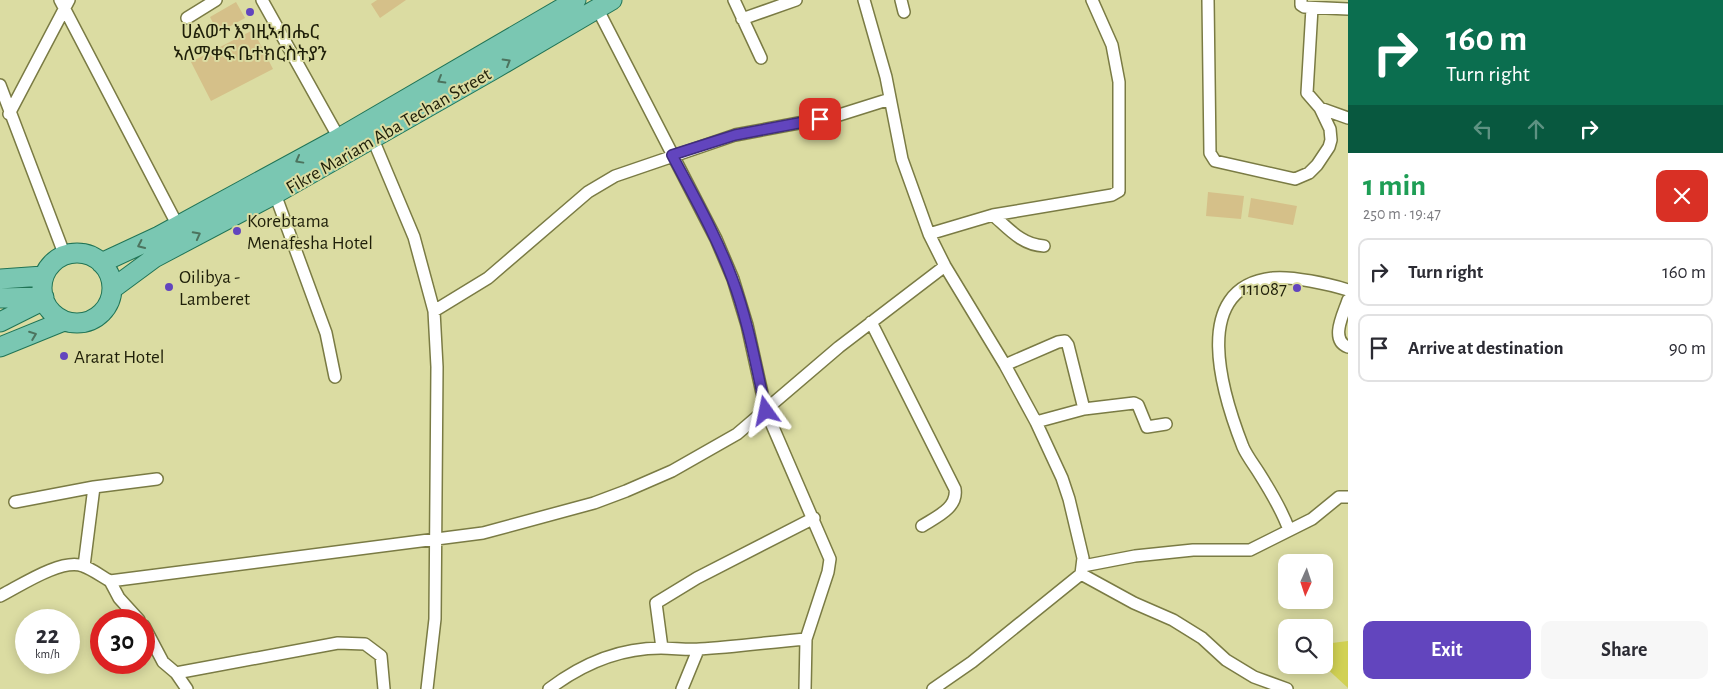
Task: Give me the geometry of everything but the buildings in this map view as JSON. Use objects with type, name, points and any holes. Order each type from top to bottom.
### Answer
[{"type":"main road","name":"Fikre Mariam Aba Techan Street","points":[[101,263],[178,226],[339,138],[576,0]]},
{"type":"main road","name":"Fikre Mariam Aba Techan Street","points":[[112,289],[154,258],[275,194],[372,137],[492,71],[604,4]]},
{"type":"main road","points":[[83,254],[101,263],[111,279],[112,289],[105,309],[96,317],[75,323],[55,315],[44,298],[43,276],[54,262],[65,256],[83,254]]},
{"type":"main road","points":[[0,279],[43,276]]},
{"type":"main road","points":[[0,298],[44,298]]},
{"type":"main road","points":[[0,322],[44,298]]},
{"type":"main road","points":[[0,347],[64,320]]},
{"type":"street","points":[[188,18],[216,0]]},
{"type":"street","points":[[262,0],[339,138]]},
{"type":"street","points":[[734,0],[761,58]]},
{"type":"street","points":[[742,19],[796,0]]},
{"type":"street","points":[[864,0],[886,77],[902,159],[929,234],[945,266],[1005,364],[1036,422],[1069,499],[1082,570],[1134,603],[1172,620],[1202,638],[1226,660],[1254,677],[1287,689]]},
{"type":"street","points":[[902,0],[904,12]]},
{"type":"street","points":[[929,234],[993,215],[1112,195],[1119,191],[1119,82],[1112,45],[1092,0]]},
{"type":"street","points":[[1208,0],[1210,153],[1215,161],[1295,179],[1309,173],[1317,166],[1329,147],[1331,140],[1330,129],[1320,108],[1307,93],[1312,8]]},
{"type":"street","points":[[1301,0],[1301,5],[1304,7],[1312,8],[1330,4],[1348,9]]},
{"type":"street","points":[[9,114],[64,3]]},
{"type":"street","points":[[64,3],[178,226]]},
{"type":"street","points":[[604,4],[672,155],[716,239],[733,279],[747,325],[766,411],[814,518],[830,560],[828,572],[806,639],[805,689]]},
{"type":"street","points":[[0,86],[9,114],[65,256]]},
{"type":"street","points":[[434,311],[488,278],[588,192],[615,176],[735,135],[836,116],[890,99]]},
{"type":"street","points":[[1320,108],[1348,118]]},
{"type":"street","points":[[372,137],[414,238],[434,311],[437,367],[435,619],[427,689]]},
{"type":"street","points":[[275,194],[326,333],[335,377]]},
{"type":"street","points":[[993,215],[1023,241],[1031,245],[1044,246]]},
{"type":"street","points":[[110,581],[483,534],[594,503],[626,491],[672,470],[737,434],[871,322],[945,266]]},
{"type":"street","points":[[1289,530],[1282,511],[1244,448],[1226,395],[1218,356],[1219,330],[1225,305],[1242,288],[1258,281],[1274,278],[1328,284],[1348,290]]},
{"type":"street","points":[[1348,300],[1338,328],[1338,337],[1343,346],[1348,347]]},
{"type":"street","points":[[871,322],[955,489],[956,497],[952,505],[922,526]]},
{"type":"street","points":[[1005,364],[1065,341],[1068,345],[1084,409]]},
{"type":"street","points":[[1036,422],[1084,409],[1134,403],[1147,427],[1166,424]]},
{"type":"street","points":[[16,502],[94,487],[157,479]]},
{"type":"street","points":[[84,566],[94,487]]},
{"type":"street","points":[[933,689],[972,662],[1082,570],[1135,556],[1183,551],[1250,550],[1312,519],[1339,496],[1348,497]]},
{"type":"street","points":[[662,648],[656,603],[697,578],[814,518]]},
{"type":"street","points":[[0,596],[58,567],[74,564],[84,566],[110,581],[119,598],[129,609]]},
{"type":"street","points":[[549,689],[568,675],[600,660],[626,651],[662,648],[698,650],[806,639]]},
{"type":"street","points":[[176,672],[338,643],[365,644],[381,656],[384,689]]},
{"type":"street","points":[[155,647],[163,662],[176,672],[187,689]]},
{"type":"street","points":[[682,689],[698,650]]},
{"type":"shaded area","points":[[1348,641],[1348,688],[1333,674],[1333,643]]},
{"type":"place","name":"ሀልወተ እግዚኣብሔር ኣለማቀፍ ቤተክርስትያን","points":[[250,12]]},
{"type":"place","name":"Korebtama Menafesha Hotel","points":[[237,231]]},
{"type":"place","name":"Oilibya - Lamberet","points":[[169,287]]},
{"type":"place","name":"111087","points":[[1297,288]]},
{"type":"place","name":"Ararat Hotel","points":[[64,356]]},
{"type":"route","points":[[766,411],[747,325],[733,279],[716,239],[672,155],[735,135],[820,119]]}]
